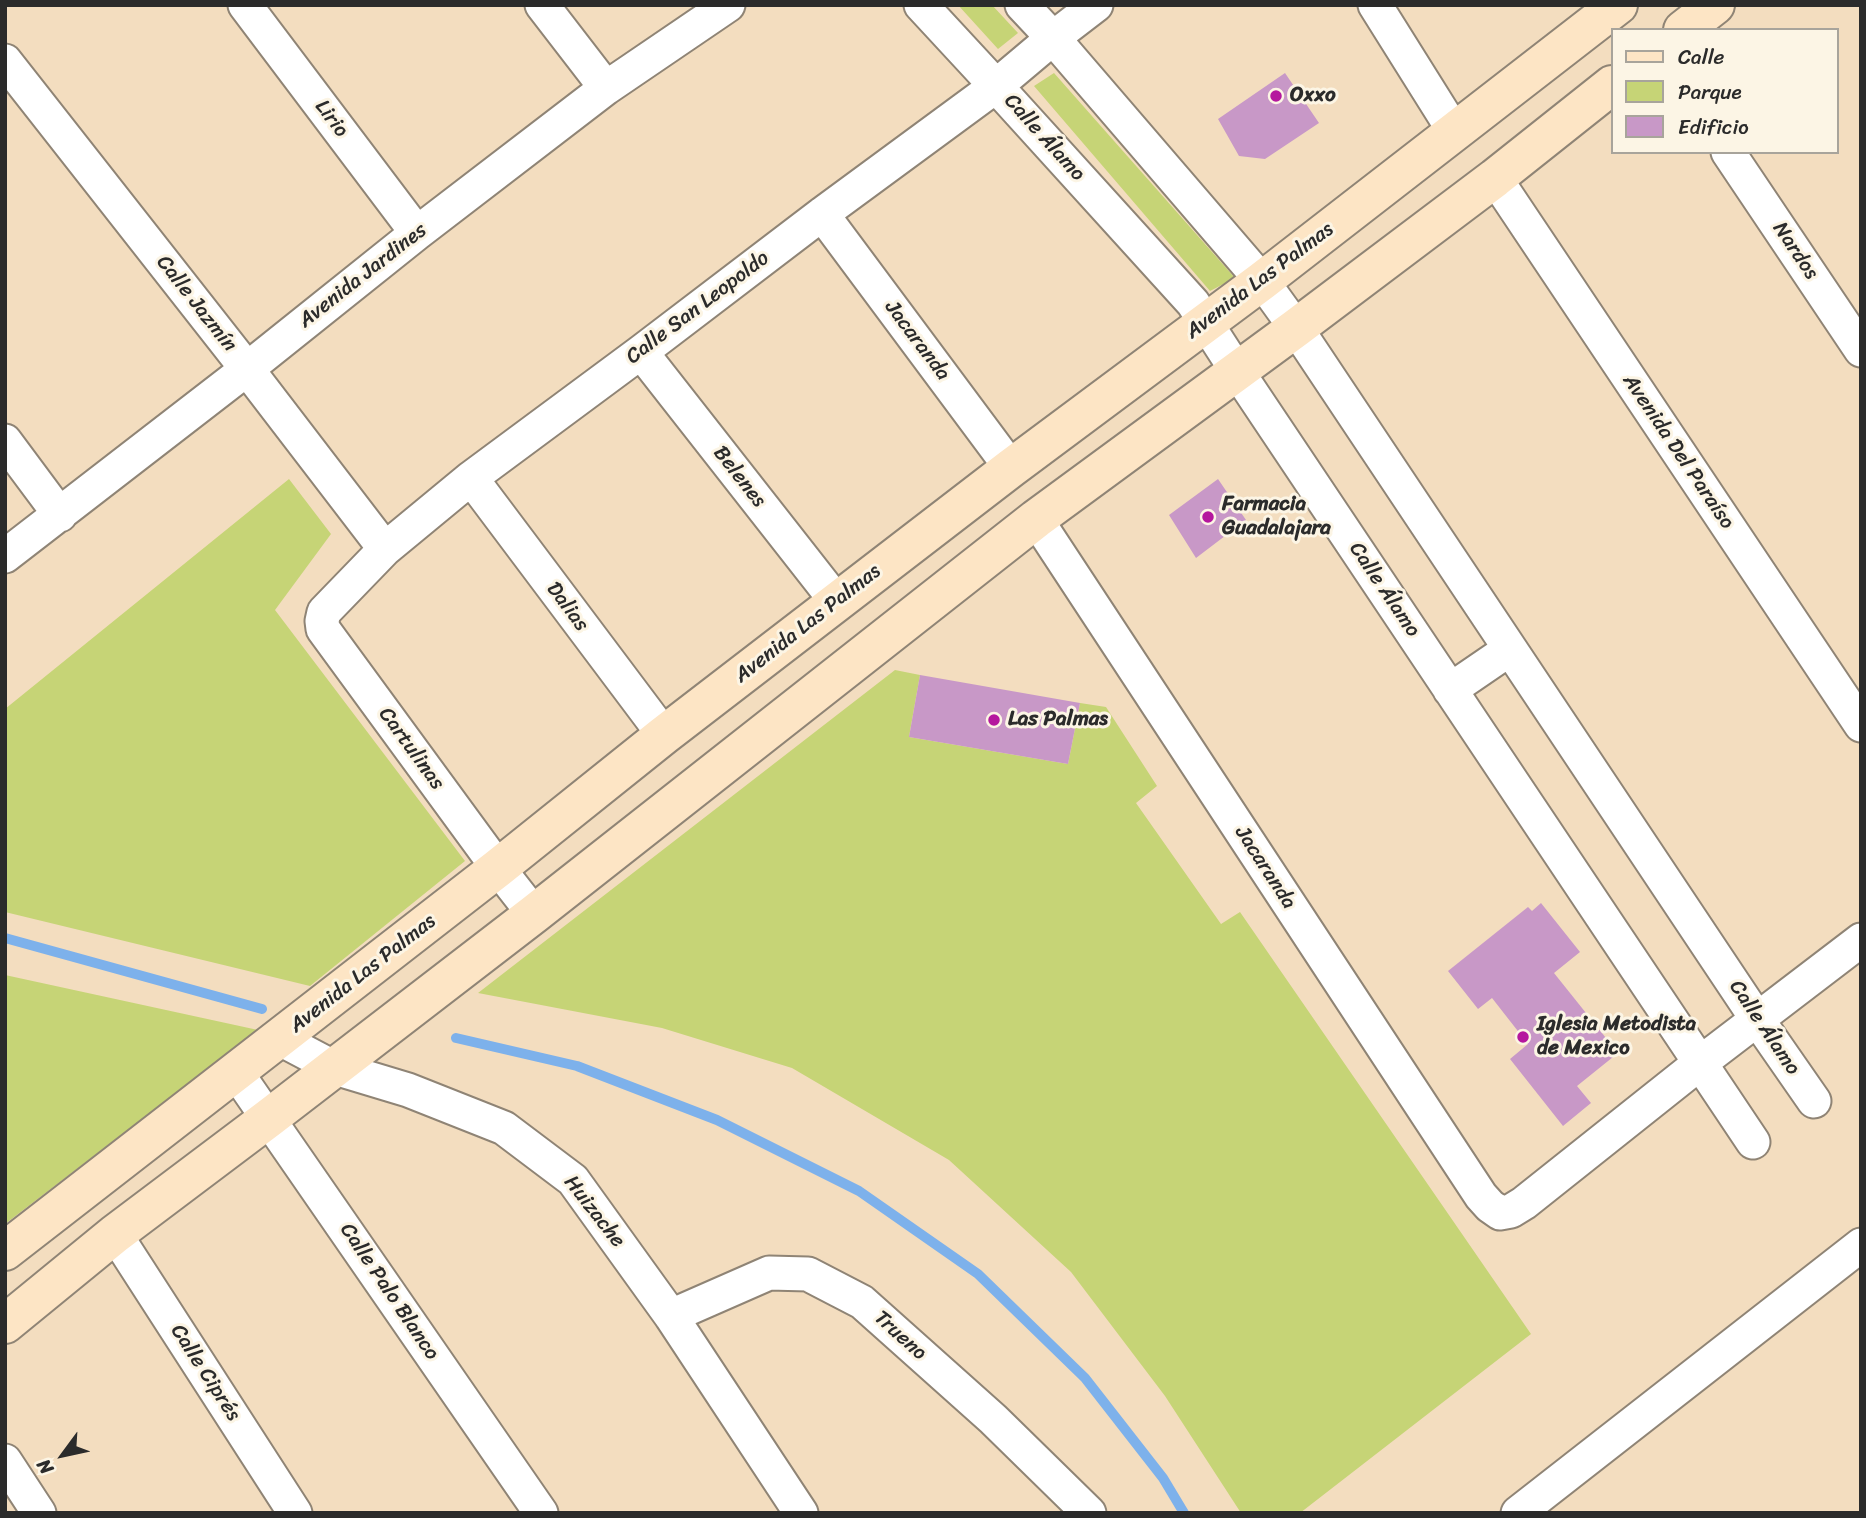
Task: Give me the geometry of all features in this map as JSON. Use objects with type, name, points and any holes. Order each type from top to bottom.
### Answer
[{"type":"street","name":"Lirio","points":[[245,5],[417,233]]},
{"type":"street","points":[[542,5],[606,88]]},
{"type":"street","name":"Avenida Jardines","points":[[5,556],[606,88],[727,5]]},
{"type":"street","name":"Calle Álamo","points":[[921,5],[1193,303],[1753,1143]]},
{"type":"street","name":"Calle Álamo","points":[[1022,5],[1262,281],[1296,328],[1814,1101]]},
{"type":"street","name":"Calle San Leopoldo","points":[[323,629],[321,621],[324,612],[385,549],[471,478],[996,86],[1096,5]]},
{"type":"street","points":[[1375,5],[1454,131]]},
{"type":"street","name":"Avenida Las Palmas","points":[[5,1251],[280,1039],[664,735],[1011,468],[1262,281],[1618,5]]},
{"type":"street","points":[[1686,28],[1715,5]]},
{"type":"street","name":"Calle Jazmín","points":[[5,61],[385,549]]},
{"type":"street","points":[[5,1324],[115,1234],[534,914],[1036,519],[1296,328],[1610,87]]},
{"type":"street","name":"Nardos","points":[[1729,154],[1861,350]]},
{"type":"street","name":"Avenida Del Paraíso","points":[[1494,178],[1861,725]]},
{"type":"street","name":"Jacaranda","points":[[822,214],[1011,468]]},
{"type":"street","name":"Belenes","points":[[641,352],[837,602]]},
{"type":"street","points":[[5,441],[60,515]]},
{"type":"street","name":"Dalias","points":[[471,478],[664,735]]},
{"type":"street","name":"Jacaranda","points":[[1036,519],[1490,1206],[1500,1213],[1511,1211],[1700,1063]]},
{"type":"street","name":"Cartulinas","points":[[323,629],[534,914]]},
{"type":"street","points":[[1450,690],[1510,649]]},
{"type":"street","points":[[1700,1063],[1861,940]]},
{"type":"street","name":"Huizache","points":[[280,1039],[335,1068],[408,1090],[504,1128],[573,1180],[671,1316],[802,1513]]},
{"type":"street","name":"Calle Palo Blanco","points":[[236,1072],[541,1513]]},
{"type":"street","name":"Calle Ciprés","points":[[115,1234],[295,1513]]},
{"type":"street","points":[[1518,1513],[1861,1245]]},
{"type":"street","name":"Trueno","points":[[671,1316],[769,1273],[808,1274],[862,1302],[993,1419],[1089,1513]]},
{"type":"street","points":[[5,1461],[39,1513]]},
{"type":"green space","points":[[958,5],[992,5],[1018,33],[998,49]]},
{"type":"green space","points":[[1054,73],[1235,278],[1210,291],[1034,86]]},
{"type":"green space","points":[[289,479],[331,534],[275,610],[465,861],[310,986],[5,912],[5,709]]},
{"type":"green space","points":[[895,670],[920,675],[909,737],[1068,764],[1080,703],[1106,707],[1157,786],[1136,803],[1221,924],[1240,912],[1531,1334],[1300,1513],[1241,1513],[1165,1396],[1071,1272],[949,1160],[792,1068],[662,1028],[478,993]]},
{"type":"green space","points":[[5,975],[258,1030],[5,1224]]},
{"type":"building","name":"Oxxo","points":[[1285,73],[1319,123],[1265,159],[1239,156],[1218,119]]},
{"type":"building","name":"Farmacia Guadalajara","points":[[1218,479],[1246,520],[1196,558],[1169,515]]},
{"type":"building","name":"Las Palmas","points":[[920,675],[1080,703],[1068,764],[909,737]]},
{"type":"building","points":[[1541,903],[1580,952],[1554,973],[1618,1053],[1577,1086],[1591,1103],[1563,1126],[1510,1059],[1528,1044],[1492,998],[1478,1009],[1448,971],[1528,907],[1532,911]]},
{"type":"waterway","points":[[5,938],[262,1009]]},
{"type":"waterway","points":[[456,1038],[577,1066],[717,1120],[859,1191],[978,1274],[1085,1378],[1163,1478],[1184,1513]]},
{"type":"place","name":"Oxxo","points":[[1276,96]]},
{"type":"place","name":"Farmacia Guadalajara","points":[[1208,517]]},
{"type":"place","name":"Las Palmas","points":[[994,720]]},
{"type":"place","name":"Iglesia Metodista de Mexico","points":[[1523,1037]]}]
